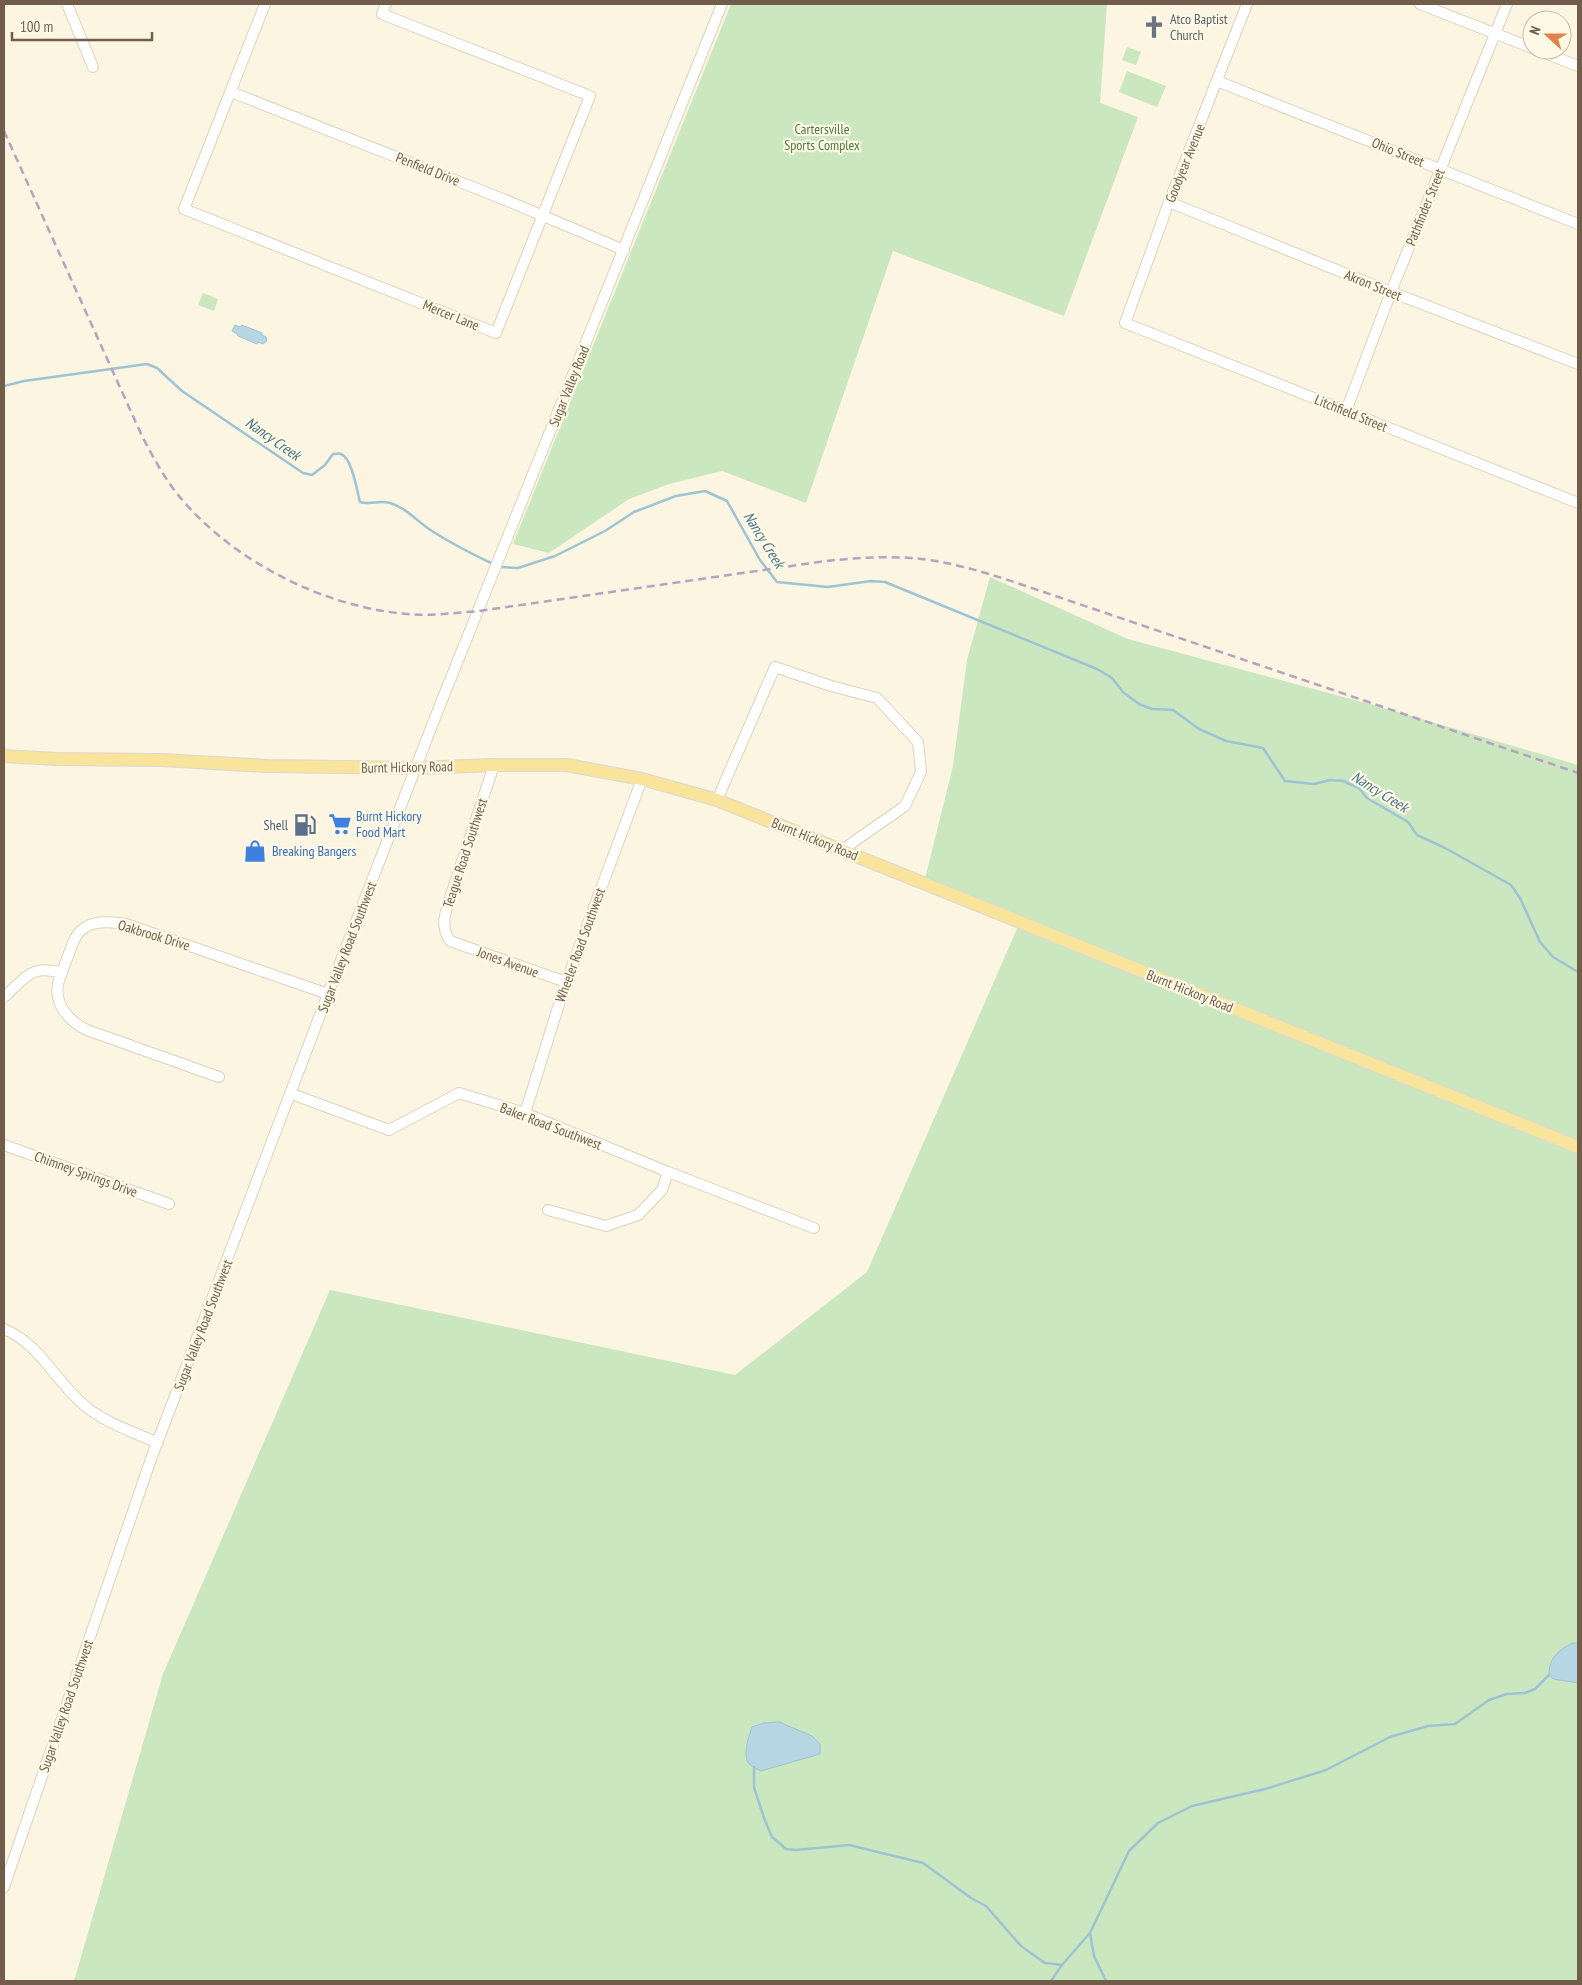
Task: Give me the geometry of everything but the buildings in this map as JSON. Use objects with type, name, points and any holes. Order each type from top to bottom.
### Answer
[{"type":"main road","name":"Burnt Hickory Road","points":[[4,756],[67,760],[161,760],[267,766],[416,768],[494,765],[567,766],[642,779],[717,800],[1578,1147]]},
{"type":"street","points":[[67,4],[93,67]]},
{"type":"street","name":"Mercer Lane","points":[[266,4],[184,209],[496,333],[590,96],[382,14],[386,4]]},
{"type":"street","name":"Sugar Valley Road","points":[[416,768],[722,4]]},
{"type":"street","name":"Goodyear Avenue","points":[[1125,323],[1169,202],[1247,4]]},
{"type":"street","points":[[1420,4],[1522,44]]},
{"type":"street","name":"Pathfinder Street","points":[[1346,411],[1440,168],[1507,4]]},
{"type":"street","points":[[1563,60],[1578,66]]},
{"type":"street","name":"Ohio Street","points":[[1217,80],[1578,224]]},
{"type":"street","name":"Penfield Drive","points":[[231,92],[624,250]]},
{"type":"street","name":"Akron Street","points":[[1169,202],[1391,292],[1578,364]]},
{"type":"street","name":"Litchfield Street","points":[[1125,323],[1578,503]]},
{"type":"street","points":[[717,800],[775,667],[831,686],[877,698],[918,742],[921,772],[904,806],[842,850]]},
{"type":"street","name":"Teague Road Southwest","points":[[450,941],[444,928],[444,918],[494,765]]},
{"type":"street","name":"Sugar Valley Road Southwest","points":[[4,1887],[106,1586],[158,1443],[292,1094],[328,994],[416,768]]},
{"type":"street","name":"Wheeler Road Southwest","points":[[525,1113],[566,982],[642,779]]},
{"type":"street","name":"Oakbrook Drive","points":[[220,1077],[87,1030],[75,1024],[62,1009],[58,986],[74,939],[84,928],[93,924],[111,922],[126,924],[328,994]]},
{"type":"street","name":"Jones Avenue","points":[[450,941],[566,982]]},
{"type":"street","points":[[4,998],[31,973],[47,969],[62,973]]},
{"type":"street","name":"Baker Road Southwest","points":[[292,1094],[389,1130],[459,1093],[525,1113],[668,1172],[814,1228]]},
{"type":"street","name":"Chimney Springs Drive","points":[[4,1145],[169,1204]]},
{"type":"street","points":[[548,1210],[606,1226],[638,1215],[662,1190],[668,1172]]},
{"type":"street","points":[[4,1329],[25,1341],[68,1390],[86,1407],[117,1425],[158,1443]]},
{"type":"green space","name":"Cartersville Sports Complex","points":[[731,4],[1107,4],[1100,103],[1138,117],[1064,316],[893,251],[806,503],[722,471],[669,484],[629,499],[549,553],[513,544]]},
{"type":"green space","points":[[1127,47],[1141,52],[1136,65],[1122,60]]},
{"type":"green space","points":[[1127,71],[1166,86],[1157,107],[1119,92]]},
{"type":"green space","points":[[203,293],[218,299],[214,311],[198,305]]},
{"type":"green space","points":[[990,577],[1128,639],[1381,707],[1578,765],[1578,1981],[74,1981],[163,1674],[330,1290],[735,1375],[867,1272],[1020,922],[924,883],[953,766],[967,660]]},
{"type":"water","points":[[235,325],[240,327],[242,325],[262,333],[267,341],[263,344],[259,342],[257,344],[238,336],[232,331]]},
{"type":"water","points":[[1573,1643],[1578,1643],[1578,1683],[1553,1679],[1549,1675],[1549,1669],[1555,1655]]},
{"type":"water","points":[[779,1722],[812,1736],[820,1744],[820,1754],[761,1771],[749,1764],[746,1756],[752,1727],[764,1723]]},
{"type":"waterway","name":"Nancy Creek","points":[[4,386],[24,381],[147,364],[157,368],[182,391],[303,473],[312,475],[325,465],[333,454],[341,454],[345,457],[351,468],[360,502],[386,502],[395,505],[445,539],[495,565]]},
{"type":"waterway","name":"Nancy Creek","points":[[500,567],[518,568],[555,556],[605,531],[634,512],[676,496],[705,491],[727,501],[760,560],[777,582],[828,587],[871,581],[885,582],[1097,669],[1112,678],[1123,692],[1139,704],[1152,709],[1173,710],[1199,729],[1226,741],[1263,748],[1285,781],[1314,784],[1330,780],[1343,781],[1359,788],[1367,798],[1408,822],[1417,835],[1445,848],[1511,885],[1520,898],[1540,942],[1553,957],[1578,972]]},
{"type":"waterway","points":[[1051,1981],[1062,1965],[1090,1933],[1129,1851],[1158,1823],[1192,1806],[1265,1789],[1326,1770],[1390,1737],[1428,1726],[1455,1724],[1489,1700],[1507,1694],[1525,1693],[1535,1689],[1549,1675]]},
{"type":"waterway","points":[[754,1767],[754,1787],[764,1818],[772,1837],[786,1849],[796,1850],[849,1845],[923,1863],[971,1898],[986,1906],[1021,1946],[1045,1963],[1062,1965]]},
{"type":"waterway","points":[[1090,1933],[1094,1956],[1106,1981]]},
{"type":"railway","points":[[4,131],[142,436],[166,478],[197,516],[222,538],[249,558],[310,590],[342,601],[375,609],[407,614],[434,614],[479,611],[826,561],[900,557],[940,562],[968,568],[1009,581],[1578,773]]},
{"type":"place","name":"Atco Baptist Church","points":[[1154,27]]},
{"type":"place","name":"Burnt Hickory Food Mart","points":[[340,824]]},
{"type":"place","name":"Shell","points":[[305,825]]},
{"type":"place","name":"Breaking Bangers","points":[[255,851]]}]
